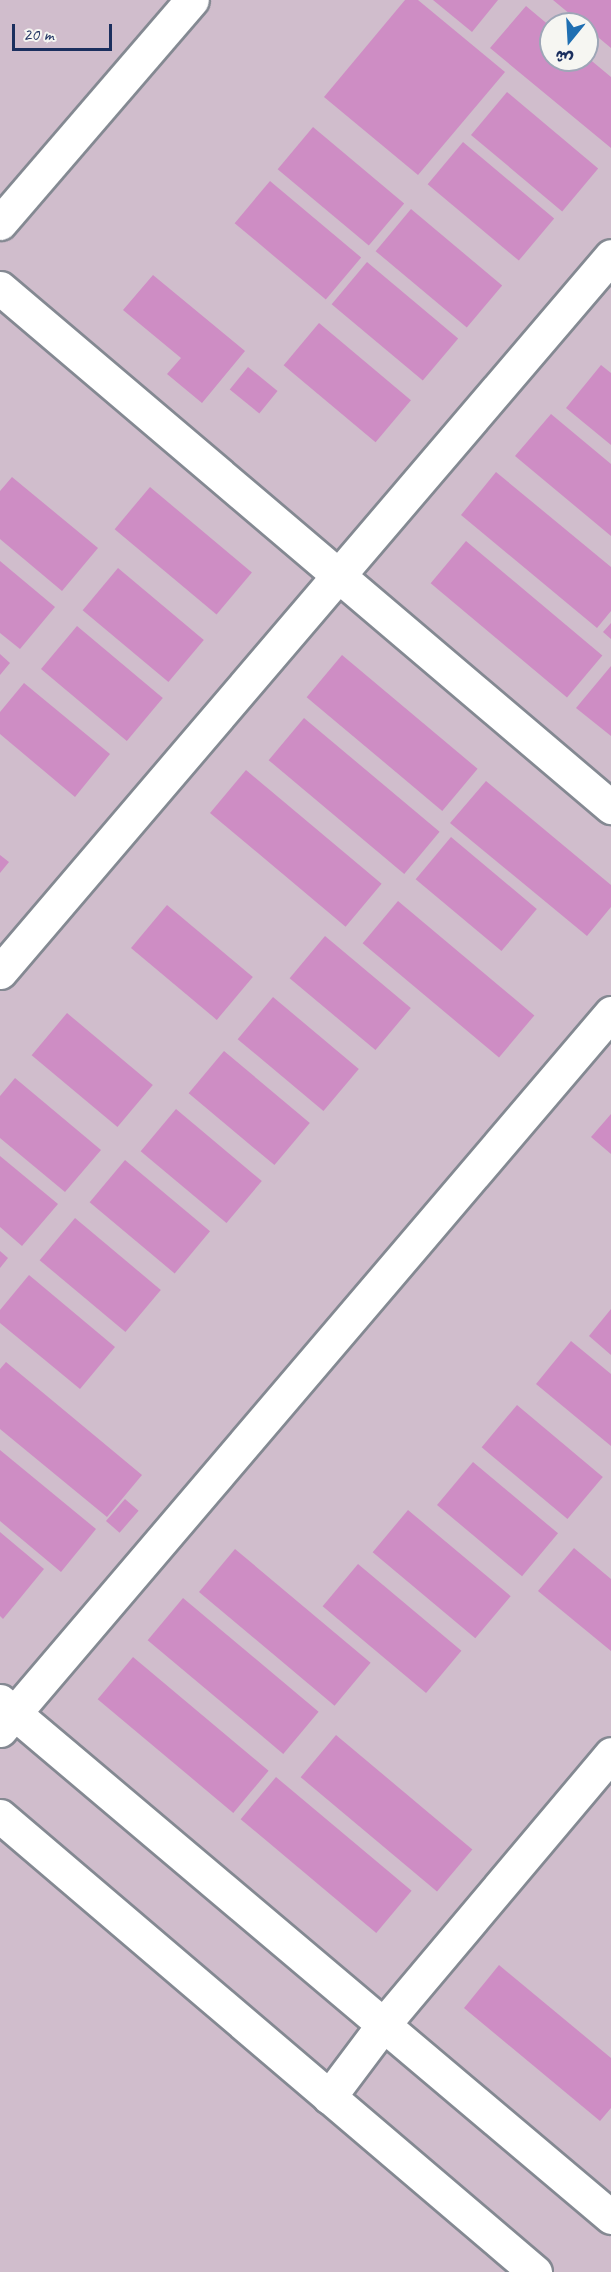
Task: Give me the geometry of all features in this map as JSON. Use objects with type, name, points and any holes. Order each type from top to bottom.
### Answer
[{"type":"street","points":[[0,223],[192,0]]},
{"type":"street","points":[[0,972],[611,256]]},
{"type":"street","points":[[0,288],[340,573],[611,807]]},
{"type":"street","points":[[611,1013],[5,1715],[383,2025],[611,2217]]},
{"type":"street","points":[[329,2097],[383,2025],[611,1754]]},
{"type":"street","points":[[0,1816],[535,2272]]},
{"type":"shaded area","points":[[0,0],[611,0],[611,2272],[0,2272]]},
{"type":"building","points":[[405,0],[418,0],[505,72],[418,175],[324,97]]},
{"type":"building","points":[[433,0],[498,0],[472,32]]},
{"type":"building","points":[[553,0],[611,0],[611,48],[599,38],[599,12],[568,12]]},
{"type":"building","points":[[526,6],[539,17],[539,72],[599,72],[599,67],[611,77],[611,148],[490,48]]},
{"type":"building","points":[[507,92],[598,168],[562,211],[471,135]]},
{"type":"building","points":[[313,127],[404,203],[369,246],[278,169]]},
{"type":"building","points":[[463,142],[554,218],[519,261],[428,184]]},
{"type":"building","points":[[270,181],[361,257],[326,300],[235,223]]},
{"type":"building","points":[[411,209],[502,285],[467,328],[376,251]]},
{"type":"building","points":[[367,262],[458,338],[423,381],[332,304]]},
{"type":"building","points":[[153,275],[245,351],[202,403],[167,374],[181,358],[123,310]]},
{"type":"building","points":[[319,323],[411,400],[376,442],[284,365]]},
{"type":"building","points":[[601,365],[611,373],[611,445],[566,408]]},
{"type":"building","points":[[248,367],[278,391],[259,413],[230,390]]},
{"type":"building","points":[[551,414],[611,464],[611,536],[515,456]]},
{"type":"building","points":[[496,472],[611,567],[611,611],[597,628],[461,515]]},
{"type":"building","points":[[12,477],[98,548],[62,591],[0,539],[0,491]]},
{"type":"building","points":[[150,487],[252,572],[217,615],[115,529]]},
{"type":"building","points":[[466,541],[602,655],[567,698],[431,583]]},
{"type":"building","points":[[0,561],[55,607],[20,649],[0,633]]},
{"type":"building","points":[[118,568],[204,640],[168,682],[83,610]]},
{"type":"building","points":[[611,623],[611,639],[603,632]]},
{"type":"building","points":[[77,626],[163,698],[127,741],[41,669]]},
{"type":"building","points":[[0,654],[10,663],[0,675]]},
{"type":"building","points":[[342,655],[478,769],[442,811],[307,697]]},
{"type":"building","points":[[611,666],[611,736],[576,708]]},
{"type":"building","points":[[24,683],[110,754],[75,797],[0,734],[0,712]]},
{"type":"building","points":[[304,718],[440,832],[404,874],[269,760]]},
{"type":"building","points":[[246,770],[382,884],[346,927],[210,813]]},
{"type":"building","points":[[486,781],[611,885],[611,907],[587,936],[450,823]]},
{"type":"building","points":[[451,837],[537,909],[501,951],[416,879]]},
{"type":"building","points":[[0,855],[9,862],[0,873]]},
{"type":"building","points":[[398,901],[534,1015],[499,1058],[363,943]]},
{"type":"building","points":[[167,905],[253,977],[217,1020],[131,948]]},
{"type":"building","points":[[325,936],[411,1008],[375,1050],[290,978]]},
{"type":"building","points":[[273,997],[359,1069],[323,1111],[238,1039]]},
{"type":"building","points":[[67,1013],[153,1085],[117,1127],[32,1055]]},
{"type":"building","points":[[224,1051],[310,1123],[274,1165],[189,1093]]},
{"type":"building","points":[[15,1078],[101,1150],[65,1192],[0,1138],[0,1096]]},
{"type":"building","points":[[176,1109],[262,1181],[226,1223],[141,1151]]},
{"type":"building","points":[[611,1114],[611,1154],[591,1137]]},
{"type":"building","points":[[0,1156],[58,1204],[22,1246],[0,1227]]},
{"type":"building","points":[[125,1160],[210,1231],[175,1273],[90,1202]]},
{"type":"building","points":[[75,1218],[161,1290],[125,1332],[40,1260]]},
{"type":"building","points":[[0,1251],[8,1258],[0,1268]]},
{"type":"building","points":[[29,1275],[115,1347],[80,1389],[0,1323],[0,1310]]},
{"type":"building","points":[[611,1309],[611,1355],[589,1336]]},
{"type":"building","points":[[571,1341],[611,1374],[611,1446],[536,1384]]},
{"type":"building","points":[[6,1362],[142,1475],[107,1517],[0,1429],[0,1369]]},
{"type":"building","points":[[517,1405],[603,1477],[567,1519],[482,1447]]},
{"type":"building","points":[[0,1450],[96,1529],[61,1572],[0,1521]]},
{"type":"building","points":[[473,1462],[558,1533],[522,1576],[437,1505]]},
{"type":"building","points":[[125,1499],[139,1511],[120,1533],[106,1521]]},
{"type":"building","points":[[408,1510],[511,1596],[475,1638],[373,1552]]},
{"type":"building","points":[[0,1532],[44,1569],[3,1619],[0,1616]]},
{"type":"building","points":[[574,1548],[611,1579],[611,1651],[538,1591]]},
{"type":"building","points":[[235,1549],[371,1663],[335,1706],[199,1592]]},
{"type":"building","points":[[358,1564],[461,1651],[426,1693],[323,1606]]},
{"type":"building","points":[[183,1598],[319,1712],[283,1754],[148,1640]]},
{"type":"building","points":[[133,1657],[269,1771],[233,1813],[98,1699]]},
{"type":"building","points":[[336,1735],[472,1849],[437,1892],[301,1777]]},
{"type":"building","points":[[276,1777],[412,1891],[376,1933],[241,1819]]},
{"type":"building","points":[[499,1965],[611,2058],[611,2108],[600,2121],[464,2008]]}]
